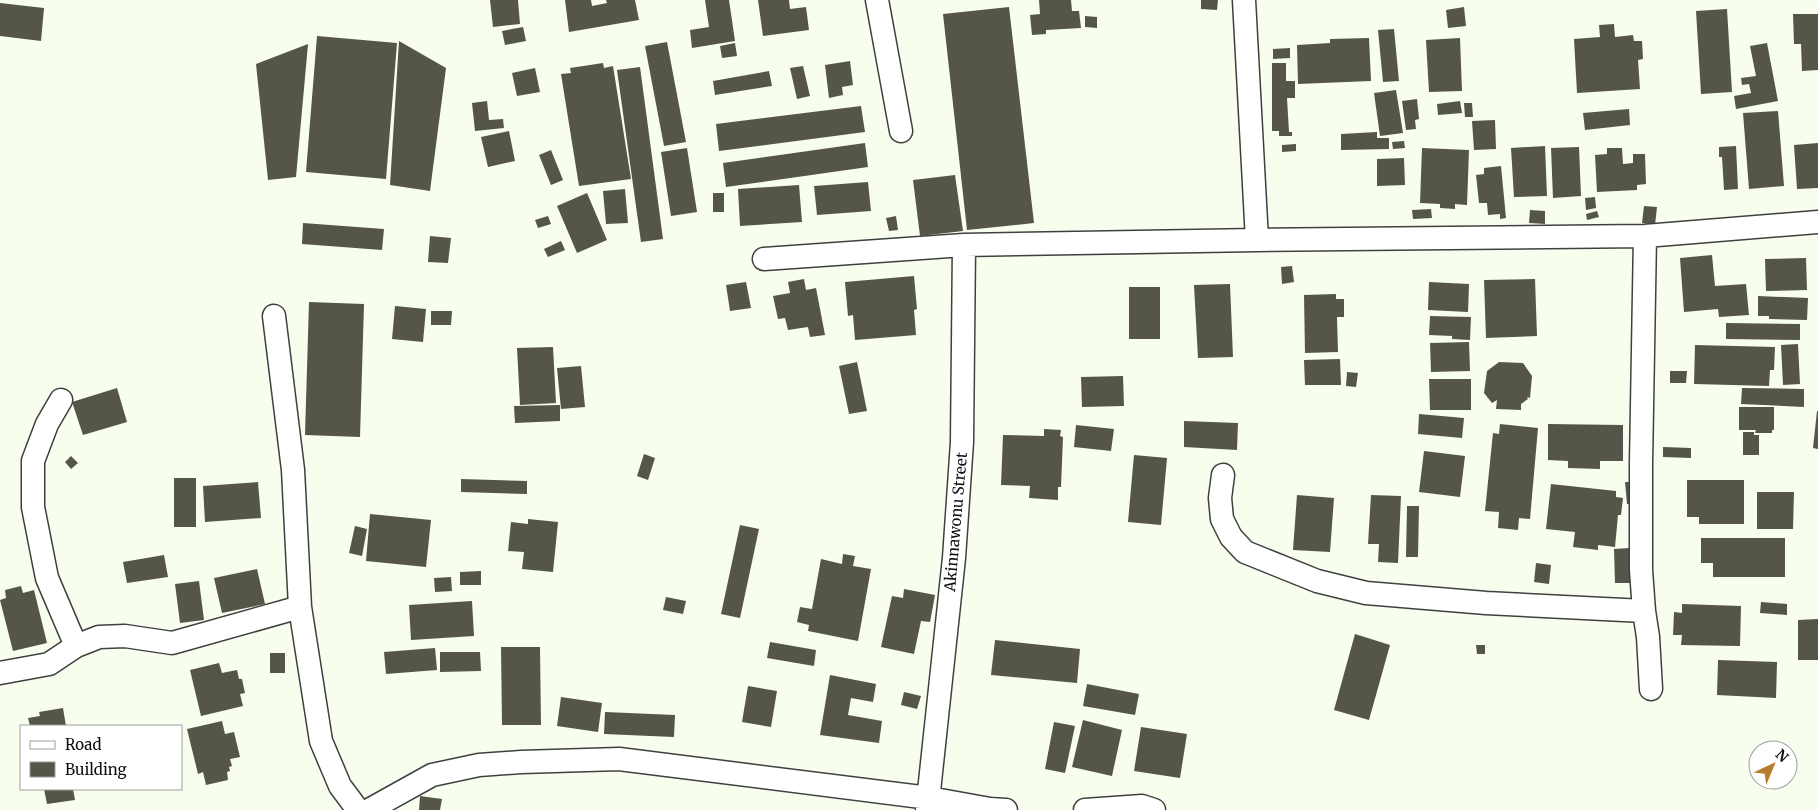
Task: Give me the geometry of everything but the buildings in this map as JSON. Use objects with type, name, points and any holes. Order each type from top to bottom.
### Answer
[{"type":"street","points":[[877,0],[900,131]]},
{"type":"street","points":[[1245,0],[1257,240]]},
{"type":"street","points":[[764,260],[964,245],[1646,236],[1818,222]]},
{"type":"street","points":[[1646,236],[1641,464],[1642,570],[1651,689]]},
{"type":"street","name":"Akinnawonu Street","points":[[928,804],[954,558],[962,442],[964,245]]},
{"type":"street","points":[[274,316],[293,470],[300,607],[322,741],[340,786],[358,810]]},
{"type":"street","points":[[61,400],[47,424],[33,461],[33,507],[47,578],[76,646]]},
{"type":"street","points":[[27,463],[38,543],[54,604],[76,646]]},
{"type":"street","points":[[1223,475],[1220,498],[1222,520],[1231,538],[1245,552],[1317,581],[1366,593],[1486,603],[1644,611]]},
{"type":"street","points":[[0,672],[49,664],[76,646],[99,637],[125,636],[172,643],[300,607]]},
{"type":"street","points":[[369,810],[432,775],[479,765],[619,759],[928,804],[1006,810]]},
{"type":"street","points":[[1085,810],[1142,806],[1154,810]]}]
